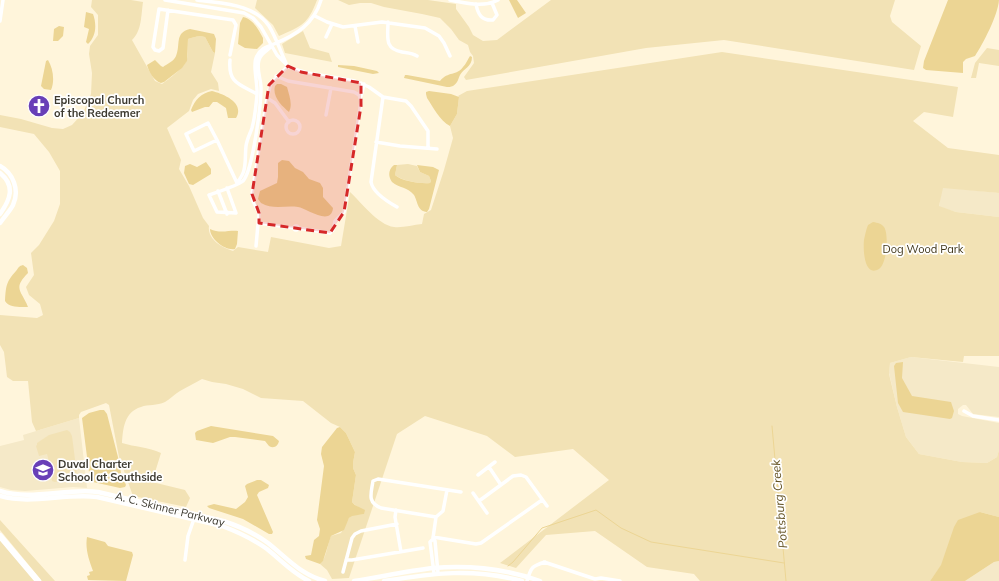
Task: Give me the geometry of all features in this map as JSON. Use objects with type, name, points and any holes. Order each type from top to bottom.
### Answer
[{"type":"highway","points":[[0,536],[38,581]]},
{"type":"main road","points":[[0,166],[7,171],[12,179],[16,194],[12,207],[0,223]]},
{"type":"main road","points":[[0,173],[7,180],[10,191],[9,201],[0,214]]},
{"type":"main road","name":"A. C. Skinner Parkway","points":[[0,491],[20,494],[82,491],[98,492],[223,521],[238,526],[256,536],[269,544],[303,572],[325,581]]},
{"type":"main road","name":"A. C. Skinner Parkway","points":[[0,496],[19,499],[81,496],[97,497],[227,528],[246,536],[264,547],[295,573],[309,581]]},
{"type":"main road","points":[[354,581],[436,570],[485,569],[540,581]]},
{"type":"main road","points":[[384,581],[436,570],[476,573],[522,581]]},
{"type":"street","points":[[0,20],[3,0]]},
{"type":"street","points":[[230,55],[236,24],[233,20],[166,10],[159,9],[153,47],[157,51],[163,48],[166,10],[165,0],[244,13],[253,18],[261,27],[277,55],[288,66],[301,72],[348,79],[363,84],[383,97],[402,100],[409,103],[428,131],[428,148]]},
{"type":"street","points":[[197,0],[237,6],[250,10],[258,15],[268,26],[288,66]]},
{"type":"street","points":[[227,188],[236,213],[227,214],[216,211],[209,195],[241,182],[246,175],[254,149],[259,94],[258,62],[260,56],[271,48],[272,45],[302,30],[315,16],[321,0]]},
{"type":"street","points":[[450,0],[484,5],[498,0]]},
{"type":"street","points":[[476,4],[483,18],[493,20],[497,15],[492,3]]},
{"type":"street","points":[[237,6],[237,11]]},
{"type":"street","points":[[315,16],[332,24],[343,27],[388,22],[425,28],[432,31],[442,39],[450,56]]},
{"type":"street","points":[[388,22],[388,42],[391,48],[396,51],[412,53],[417,56]]},
{"type":"street","points":[[326,37],[332,24]]},
{"type":"street","points":[[356,26],[358,42]]},
{"type":"street","points":[[230,60],[229,71],[232,78],[238,84],[259,94]]},
{"type":"street","points":[[256,246],[260,213],[253,201],[252,194],[267,98],[270,85],[276,76],[288,66]]},
{"type":"street","points":[[276,76],[288,81],[354,92],[360,97]]},
{"type":"street","points":[[259,222],[330,233],[333,230],[335,221],[344,212],[361,106],[360,97],[363,84]]},
{"type":"street","points":[[326,115],[331,88]]},
{"type":"street","points":[[237,183],[244,170],[246,147],[252,128],[259,94]]},
{"type":"street","points":[[383,97],[371,185],[387,201],[397,207]]},
{"type":"street","points":[[267,98],[288,120]]},
{"type":"street","points":[[217,140],[194,150],[186,134],[208,123],[217,140],[237,183]]},
{"type":"street","points":[[376,142],[400,146],[437,149]]},
{"type":"street","points":[[246,156],[251,157]]},
{"type":"street","points":[[218,191],[227,214]]},
{"type":"street","points":[[964,411],[973,416],[999,420]]},
{"type":"street","points":[[478,474],[495,462]]},
{"type":"street","points":[[489,467],[501,485]]},
{"type":"street","points":[[479,501],[516,475],[524,476],[546,506]]},
{"type":"street","points":[[436,516],[381,508],[373,503],[371,498],[374,480],[378,479],[461,492]]},
{"type":"street","points":[[436,570],[433,547],[435,541],[433,538],[436,516],[443,510],[448,490]]},
{"type":"street","points":[[473,493],[488,513]]},
{"type":"street","points":[[433,538],[480,543],[542,500]]},
{"type":"street","points":[[396,510],[396,524],[401,552]]},
{"type":"street","points":[[185,560],[188,536],[194,519]]},
{"type":"street","points":[[343,572],[352,538],[355,534],[361,531],[396,524]]},
{"type":"street","points":[[433,547],[437,557],[436,570]]},
{"type":"street","points":[[346,560],[423,548]]},
{"type":"street","points":[[528,579],[533,566],[537,563],[544,562],[594,579],[601,578],[620,581]]},
{"type":"highlighted area","points":[[288,66],[301,72],[361,83],[361,106],[344,212],[330,233],[259,223],[259,213],[252,194],[269,85]]},
{"type":"shaded area","points":[[509,0],[517,0],[526,13],[518,18]]},
{"type":"shaded area","points":[[948,0],[999,0],[993,21],[978,51],[975,56],[966,59],[963,62],[963,73],[926,70],[923,68],[924,61]]},
{"type":"shaded area","points":[[86,12],[93,14],[95,22],[94,34],[88,44],[86,42],[89,29],[84,27]]},
{"type":"shaded area","points":[[243,17],[252,22],[263,38],[263,43],[257,49],[245,48],[238,44],[240,23]]},
{"type":"shaded area","points":[[59,26],[64,27],[63,36],[58,41],[53,41],[54,29]]},
{"type":"shaded area","points":[[190,29],[214,34],[216,39],[215,53],[205,37],[199,36],[188,39],[187,61],[182,68],[164,82],[158,82],[152,76],[147,65],[155,60],[163,67],[172,61],[177,52],[180,36],[182,33]]},
{"type":"shaded area","points":[[470,56],[472,57],[471,63],[461,73],[456,84],[452,86],[447,87],[404,78],[405,75],[407,75],[440,81],[446,76],[461,70]]},
{"type":"shaded area","points":[[48,60],[53,75],[51,90],[44,89],[41,86],[46,61]]},
{"type":"shaded area","points":[[338,65],[354,66],[377,71],[379,73],[373,74],[338,67]]},
{"type":"shaded area","points":[[277,84],[287,87],[291,103],[289,112],[276,97],[274,90]]},
{"type":"shaded area","points":[[212,91],[222,94],[236,104],[238,113],[236,118],[228,118],[226,108],[217,102],[213,102],[209,107],[192,112],[191,110],[197,100],[205,93]]},
{"type":"shaded area","points":[[429,91],[451,94],[459,97],[457,114],[450,126],[440,117],[427,98],[426,92]]},
{"type":"shaded area","points":[[282,160],[289,161],[309,179],[320,183],[323,188],[323,197],[333,208],[328,216],[318,215],[298,207],[275,207],[261,203],[258,199],[260,191],[277,183],[278,163]]},
{"type":"shaded area","points":[[206,162],[211,169],[211,174],[193,185],[189,184],[184,173],[185,166],[190,164],[197,167]]},
{"type":"shaded area","points":[[394,165],[397,165],[395,175],[398,177],[406,180],[426,183],[430,183],[431,181],[429,176],[420,172],[417,165],[433,167],[439,170],[427,212],[421,210],[418,206],[412,192],[392,182],[389,173]]},
{"type":"shaded area","points":[[942,187],[999,193],[999,217],[956,212],[939,207]]},
{"type":"shaded area","points":[[873,222],[881,224],[884,227],[887,242],[882,266],[874,271],[870,270],[867,266],[864,256],[864,240],[867,227]]},
{"type":"shaded area","points":[[210,229],[221,232],[238,231],[235,249],[227,248],[219,244],[212,237]]},
{"type":"shaded area","points":[[23,265],[27,268],[28,273],[23,278],[19,287],[28,307],[12,306],[5,301],[7,284],[18,268]]},
{"type":"shaded area","points":[[911,357],[999,367],[999,417],[973,414],[966,405],[963,405],[958,409],[958,414],[962,416],[999,423],[999,450],[997,457],[987,463],[962,462],[919,454],[906,437],[889,373],[890,363]]},
{"type":"shaded area","points":[[903,362],[902,378],[912,396],[951,402],[954,411],[952,418],[950,419],[903,412],[898,403],[894,366],[896,363]]},
{"type":"shaded area","points":[[104,410],[107,414],[121,473],[126,485],[125,487],[120,488],[90,480],[82,418],[89,413]]},
{"type":"shaded area","name":"Duval Charter School at Southside","points":[[79,418],[87,488],[73,487],[25,491],[11,490],[0,487],[0,446],[24,440],[23,435]]},
{"type":"shaded area","points":[[211,426],[273,436],[279,441],[277,446],[273,447],[269,446],[265,441],[235,437],[230,437],[213,443],[196,440],[195,433],[197,431]]},
{"type":"shaded area","points":[[340,427],[346,433],[355,452],[353,468],[356,475],[352,502],[365,510],[364,514],[349,518],[344,530],[331,536],[323,561],[320,564],[306,559],[305,556],[311,555],[314,540],[319,536],[320,529],[317,520],[324,466],[321,454],[322,447],[337,428]]},
{"type":"shaded area","points":[[257,480],[261,480],[269,485],[268,488],[259,492],[257,495],[273,532],[272,534],[269,534],[243,519],[209,508],[207,506],[214,504],[236,509],[245,502],[248,497],[245,486]]},
{"type":"shaded area","points":[[980,512],[999,517],[999,561],[994,562],[965,581],[930,581],[941,565],[954,527],[958,520]]},
{"type":"shaded area","points":[[87,537],[105,542],[108,546],[132,552],[133,555],[126,581],[88,580],[87,576],[90,575],[89,572],[93,571],[87,550]]},
{"type":"shaded area","points":[[999,561],[999,581],[965,581],[994,562]]},
{"type":"green space","name":"Dog Wood Park","points":[[92,0],[131,0],[143,2],[138,32],[132,40],[155,81],[162,84],[184,65],[187,59],[188,39],[199,36],[205,37],[215,53],[211,72],[218,83],[219,91],[211,89],[198,94],[193,100],[189,111],[167,128],[181,160],[179,169],[189,186],[203,218],[209,226],[210,235],[224,248],[233,251],[238,247],[268,252],[271,237],[329,248],[341,246],[350,192],[376,218],[388,225],[400,227],[422,224],[424,214],[431,210],[453,138],[450,126],[457,114],[458,96],[467,91],[722,52],[958,87],[953,117],[924,112],[913,121],[948,148],[999,155],[999,193],[943,188],[939,206],[956,212],[999,217],[999,356],[964,356],[963,362],[911,357],[890,363],[889,374],[906,437],[919,454],[962,462],[987,463],[997,457],[999,450],[999,517],[980,512],[930,581],[700,581],[694,574],[647,567],[595,531],[546,535],[516,568],[500,563],[609,480],[573,449],[515,457],[487,436],[425,416],[397,434],[349,578],[332,579],[327,570],[320,564],[326,554],[331,536],[341,533],[352,515],[364,514],[360,508],[352,502],[356,475],[353,468],[355,452],[346,433],[340,427],[331,423],[303,401],[261,398],[243,389],[202,379],[180,391],[165,402],[135,409],[128,417],[123,432],[122,443],[151,449],[161,453],[152,482],[185,490],[190,498],[186,507],[133,496],[119,457],[109,405],[106,403],[81,412],[79,418],[36,431],[32,422],[28,381],[13,381],[7,377],[4,352],[0,345],[0,315],[37,318],[43,315],[40,304],[29,295],[26,287],[34,275],[31,253],[39,245],[54,221],[60,204],[60,171],[49,152],[34,134],[0,127],[0,115],[21,119],[52,128],[63,129],[72,125],[83,113],[91,94],[92,73],[89,54],[90,46],[98,35],[98,15],[91,7]]},
{"type":"green space","points":[[257,0],[317,0],[307,19],[299,27],[279,36],[273,25],[255,8]]},
{"type":"green space","points":[[338,0],[428,0],[456,4],[456,9],[473,35],[483,41],[497,40],[551,0],[895,0],[890,16],[892,22],[921,46],[914,70],[724,40],[646,48],[466,80],[464,77],[474,63],[473,56],[468,45],[459,40],[440,18],[371,3],[349,5]]},
{"type":"green space","points":[[303,31],[310,48],[329,53],[332,62],[285,53],[282,44]]},
{"type":"green space","points":[[987,48],[999,50],[999,66],[979,63],[976,78],[971,78],[975,63]]},
{"type":"green space","points":[[408,164],[417,166],[420,172],[429,176],[431,181],[430,183],[412,182],[395,175],[397,165]]},
{"type":"green space","points":[[67,430],[72,436],[77,475],[73,479],[55,482],[52,481],[51,471],[47,467],[46,463],[49,462],[47,454],[39,456],[36,446],[37,443],[49,435]]},
{"type":"green space","points":[[0,520],[55,581],[42,581],[0,530]]},
{"type":"green space","points":[[0,537],[37,581],[0,581]]},
{"type":"waterway","name":"Pottsburg Creek","points":[[772,426],[786,581]]},
{"type":"waterway","points":[[508,566],[542,528],[596,510],[621,528],[651,542],[784,563]]},
{"type":"place","name":"Episcopal Church of the Redeemer","points":[[39,106]]},
{"type":"place","name":"Duval Charter School at Southside","points":[[43,470]]}]
